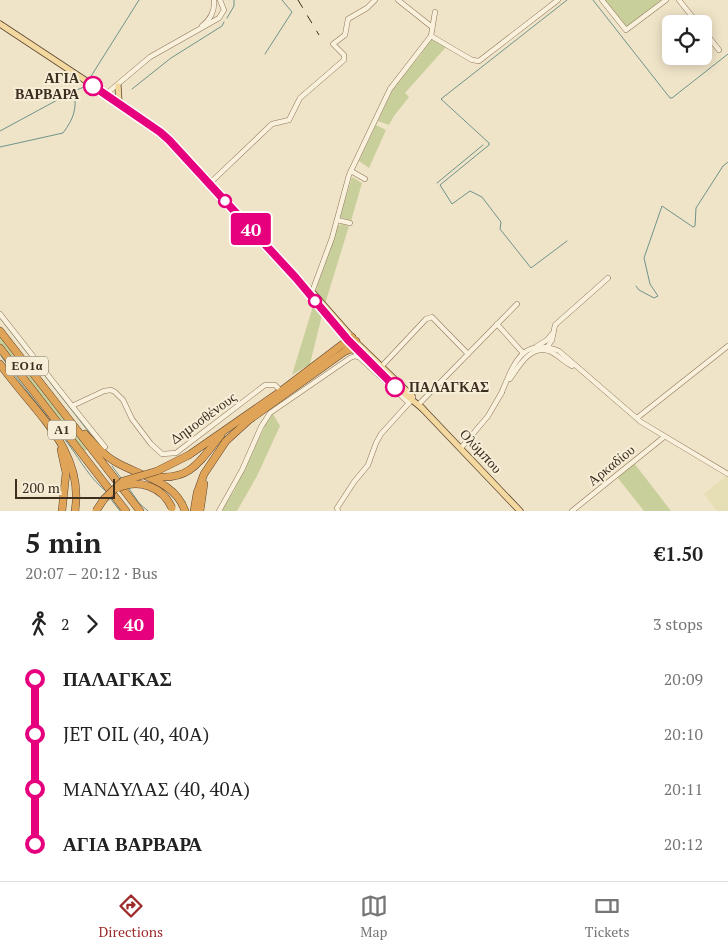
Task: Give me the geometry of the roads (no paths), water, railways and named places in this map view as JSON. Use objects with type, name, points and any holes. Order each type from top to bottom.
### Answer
[{"type":"highway","name":"ΕΟ1α","points":[[0,331],[54,401]]},
{"type":"highway","points":[[344,352],[352,341]]},
{"type":"highway","points":[[96,511],[104,499],[122,481],[164,468],[188,456],[352,341]]},
{"type":"highway","name":"Α1","points":[[0,348],[126,511]]},
{"type":"highway","points":[[196,510],[201,482],[219,449],[236,431],[344,352],[351,349],[358,351]]},
{"type":"highway","points":[[0,364],[64,447],[74,472],[77,492],[75,511]]},
{"type":"highway","points":[[54,401],[107,456],[170,489],[180,500],[185,511]]},
{"type":"highway","name":"Α1","points":[[54,401],[140,511]]},
{"type":"highway","points":[[145,475],[170,478],[189,472],[200,462],[232,424]]},
{"type":"highway","points":[[53,433],[61,448],[66,473],[62,511]]},
{"type":"highway","points":[[196,510],[202,500],[212,461]]},
{"type":"highway","points":[[113,491],[127,485],[144,484],[161,493],[172,510]]},
{"type":"main road","points":[[0,24],[109,96],[169,140],[352,341],[381,367],[411,400]]},
{"type":"main road","points":[[119,84],[117,94],[119,103]]},
{"type":"main road","points":[[352,341],[358,351],[411,400]]},
{"type":"main road","name":"Ολύμπου","points":[[411,400],[421,407],[520,511]]},
{"type":"street","points":[[196,32],[211,17],[214,0]]},
{"type":"street","points":[[109,96],[140,65],[222,16],[224,10],[220,0]]},
{"type":"street","points":[[209,184],[272,124],[288,120],[300,98],[344,60],[344,55],[333,44],[345,34],[348,19],[367,8],[375,0]]},
{"type":"street","points":[[398,0],[432,27]]},
{"type":"street","points":[[431,36],[472,60],[479,61],[558,0]]},
{"type":"street","points":[[602,0],[627,30],[666,0]]},
{"type":"street","points":[[679,0],[691,15]]},
{"type":"street","points":[[313,296],[351,171],[390,89],[431,36],[435,12]]},
{"type":"street","points":[[712,41],[719,50]]},
{"type":"street","points":[[351,171],[365,179]]},
{"type":"street","points":[[337,220],[350,223]]},
{"type":"street","points":[[549,349],[550,340],[559,321],[608,278]]},
{"type":"street","points":[[421,407],[468,354],[517,304]]},
{"type":"street","points":[[0,314],[105,447]]},
{"type":"street","points":[[381,367],[426,319],[432,317],[468,354]]},
{"type":"street","points":[[497,324],[523,353]]},
{"type":"street","points":[[501,394],[517,361],[523,353],[550,340]]},
{"type":"street","points":[[550,340],[552,346],[637,418],[664,437],[728,474]]},
{"type":"street","points":[[637,418],[728,346]]},
{"type":"street","points":[[534,347],[559,351]]},
{"type":"street","points":[[461,448],[488,416],[524,359],[531,353],[549,349],[576,367]]},
{"type":"street","points":[[344,352],[349,358]]},
{"type":"street","points":[[219,511],[242,470],[261,427],[273,410],[349,358],[355,356],[360,358],[411,400],[381,434],[376,442],[368,465],[337,508],[338,511]]},
{"type":"street","name":"Δημοσθένους","points":[[72,406],[104,391],[111,390],[115,392],[121,396],[132,419],[155,449],[167,455],[179,450],[265,385],[275,385],[281,391]]},
{"type":"street","name":"Αρκαδίου","points":[[572,511],[664,437]]},
{"type":"waterway","points":[[88,81],[139,0]]},
{"type":"waterway","points":[[227,18],[234,6],[234,0]]},
{"type":"waterway","points":[[265,54],[292,12],[282,0]]},
{"type":"waterway","points":[[567,0],[441,99],[489,145],[440,185],[452,204],[470,191],[482,197],[501,222],[500,229],[531,268],[567,241]]},
{"type":"waterway","points":[[593,0],[670,98],[728,54]]},
{"type":"waterway","points":[[132,89],[171,58],[222,26],[224,22]]},
{"type":"waterway","points":[[0,147],[63,133],[74,113],[74,91],[84,87],[86,84]]},
{"type":"waterway","points":[[0,131],[74,91]]},
{"type":"waterway","points":[[437,183],[483,145]]},
{"type":"waterway","points":[[636,286],[639,290],[654,298],[658,296],[650,284],[644,258],[662,206],[693,227],[695,226],[696,208],[723,166],[728,162]]},
{"type":"waterway","points":[[0,318],[95,440]]},
{"type":"waterway","points":[[1,356],[91,476],[107,492]]},
{"type":"waterway","points":[[112,466],[121,478]]},
{"type":"waterway","points":[[128,487],[139,503],[148,511]]},
{"type":"waterway","points":[[110,498],[120,511]]},
{"type":"railway","points":[[298,0],[319,35]]},
{"type":"place","name":"ΑΓΙΑ ΒΑΡΒΑΡΑ","points":[[93,86]]},
{"type":"place","name":"ΠΑΛΑΓΚΑΣ","points":[[395,387]]}]
